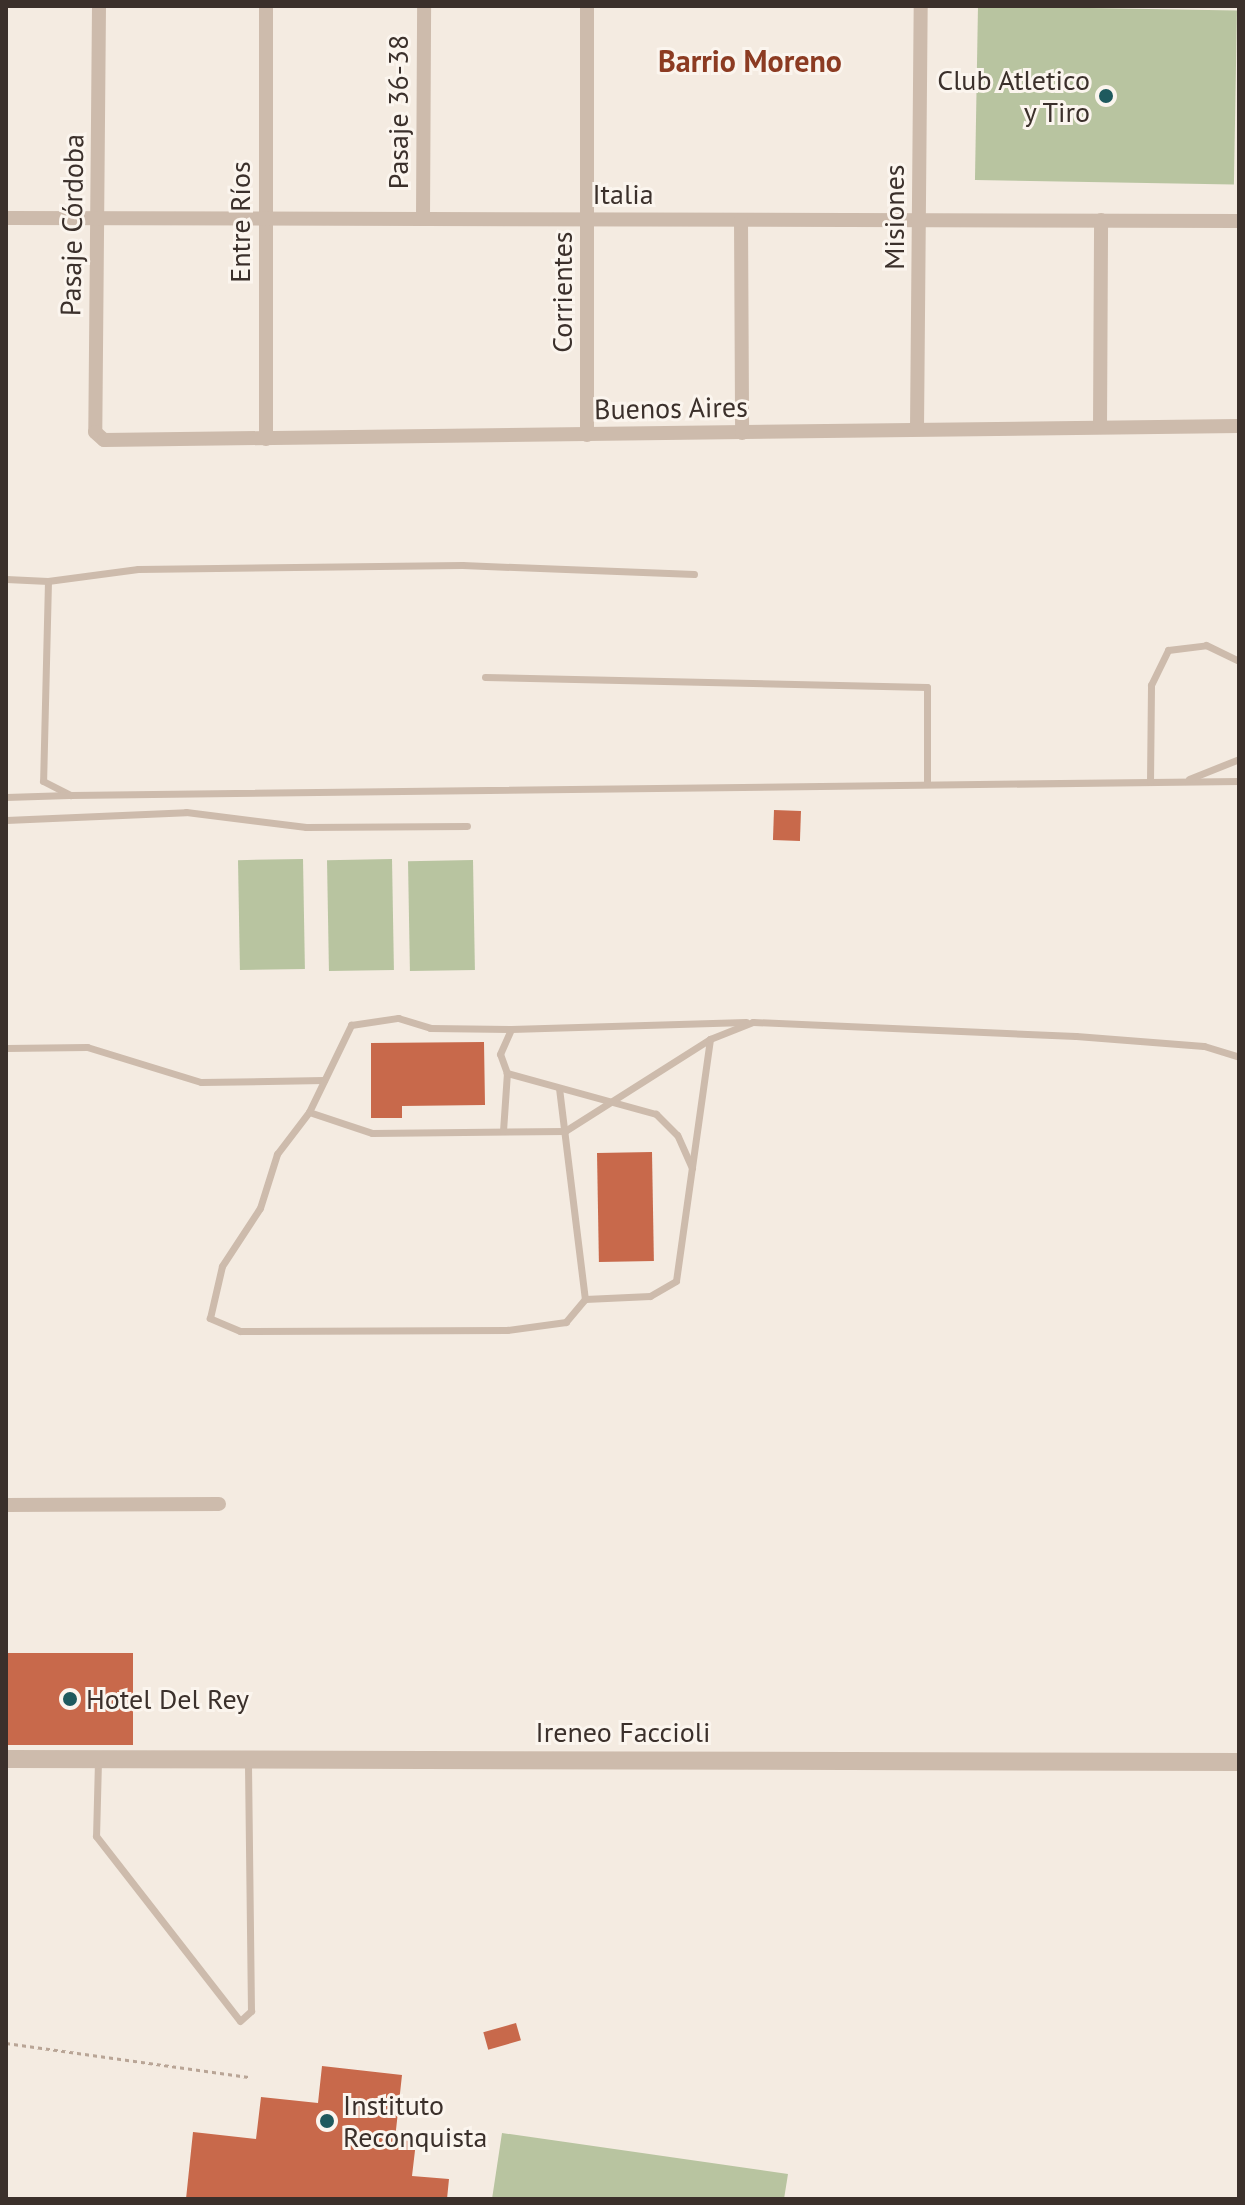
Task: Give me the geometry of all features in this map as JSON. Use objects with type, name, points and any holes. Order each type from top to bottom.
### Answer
[{"type":"street","name":"Pasaje Córdoba","points":[[99,6],[95,432],[104,440]]},
{"type":"street","name":"Entre Ríos","points":[[266,6],[266,439]]},
{"type":"street","name":"Pasaje 36-38","points":[[423,219],[424,6]]},
{"type":"street","name":"Corrientes","points":[[587,6],[587,435]]},
{"type":"street","name":"Misiones","points":[[917,429],[921,6]]},
{"type":"street","name":"Italia","points":[[6,218],[1239,221]]},
{"type":"street","points":[[741,220],[742,433]]},
{"type":"street","points":[[1100,427],[1101,220]]},
{"type":"street","name":"Buenos Aires","points":[[104,440],[1239,426]]},
{"type":"street","points":[[6,1505],[219,1504]]},
{"type":"street","name":"Ireneo Faccioli","points":[[6,1759],[1239,1762]]},
{"type":"lane","points":[[6,579],[48,581],[138,569],[462,565],[694,574]]},
{"type":"lane","points":[[48,581],[43,781],[71,795]]},
{"type":"lane","points":[[1150,782],[1151,685],[1168,650],[1206,645],[1239,661]]},
{"type":"lane","points":[[485,677],[927,687],[927,784]]},
{"type":"lane","points":[[1183,782],[1239,759]]},
{"type":"lane","points":[[6,797],[1239,781]]},
{"type":"lane","points":[[6,820],[186,812],[306,827],[467,826]]},
{"type":"lane","points":[[559,1088],[585,1299],[566,1322],[507,1330],[240,1331],[210,1318],[222,1266],[260,1208],[277,1154],[309,1112],[351,1025],[398,1018],[430,1028],[511,1029],[753,1022],[1061,1034],[1204,1046],[1239,1057]]},
{"type":"lane","points":[[309,1112],[372,1133],[565,1131],[618,1101],[710,1039],[753,1022]]},
{"type":"lane","points":[[503,1131],[507,1073],[500,1054],[511,1029]]},
{"type":"lane","points":[[585,1299],[650,1296],[676,1281],[710,1039]]},
{"type":"lane","points":[[6,1048],[87,1047],[201,1082],[324,1080]]},
{"type":"lane","points":[[507,1073],[618,1101],[656,1114],[677,1135],[693,1170]]},
{"type":"lane","points":[[98,1759],[96,1836],[240,2021],[251,2011],[248,1759]]},
{"type":"path","points":[[6,2043],[249,2077]]},
{"type":"green space","name":"Club Atletico y Tiro","points":[[978,6],[1237,11],[1234,184],[975,180]]},
{"type":"green space","points":[[303,859],[305,969],[240,970],[238,860]]},
{"type":"green space","points":[[392,859],[394,970],[329,971],[327,860]]},
{"type":"green space","points":[[473,860],[475,970],[410,971],[408,861]]},
{"type":"green space","points":[[502,2133],[788,2174],[784,2199],[492,2199]]},
{"type":"building","points":[[774,810],[801,811],[800,841],[773,840]]},
{"type":"building","points":[[484,1042],[485,1105],[402,1106],[402,1118],[371,1118],[371,1043]]},
{"type":"building","points":[[652,1152],[654,1261],[599,1262],[597,1153]]},
{"type":"building","name":"Hotel Del Rey","points":[[6,1653],[133,1653],[133,1745],[6,1745]]},
{"type":"building","points":[[516,2023],[521,2040],[488,2050],[483,2032]]},
{"type":"building","name":"Instituto Reconquista","points":[[322,2066],[402,2075],[395,2139],[416,2142],[412,2176],[449,2179],[447,2199],[186,2199],[193,2132],[256,2139],[261,2097],[318,2103]]},
{"type":"place","name":"Club Atletico y Tiro","points":[[1106,96]]},
{"type":"place","name":"Hotel Del Rey","points":[[70,1699]]},
{"type":"place","name":"Instituto Reconquista","points":[[327,2121]]},
{"type":"district","name":"Barrio Moreno","points":[[750,61]]}]
